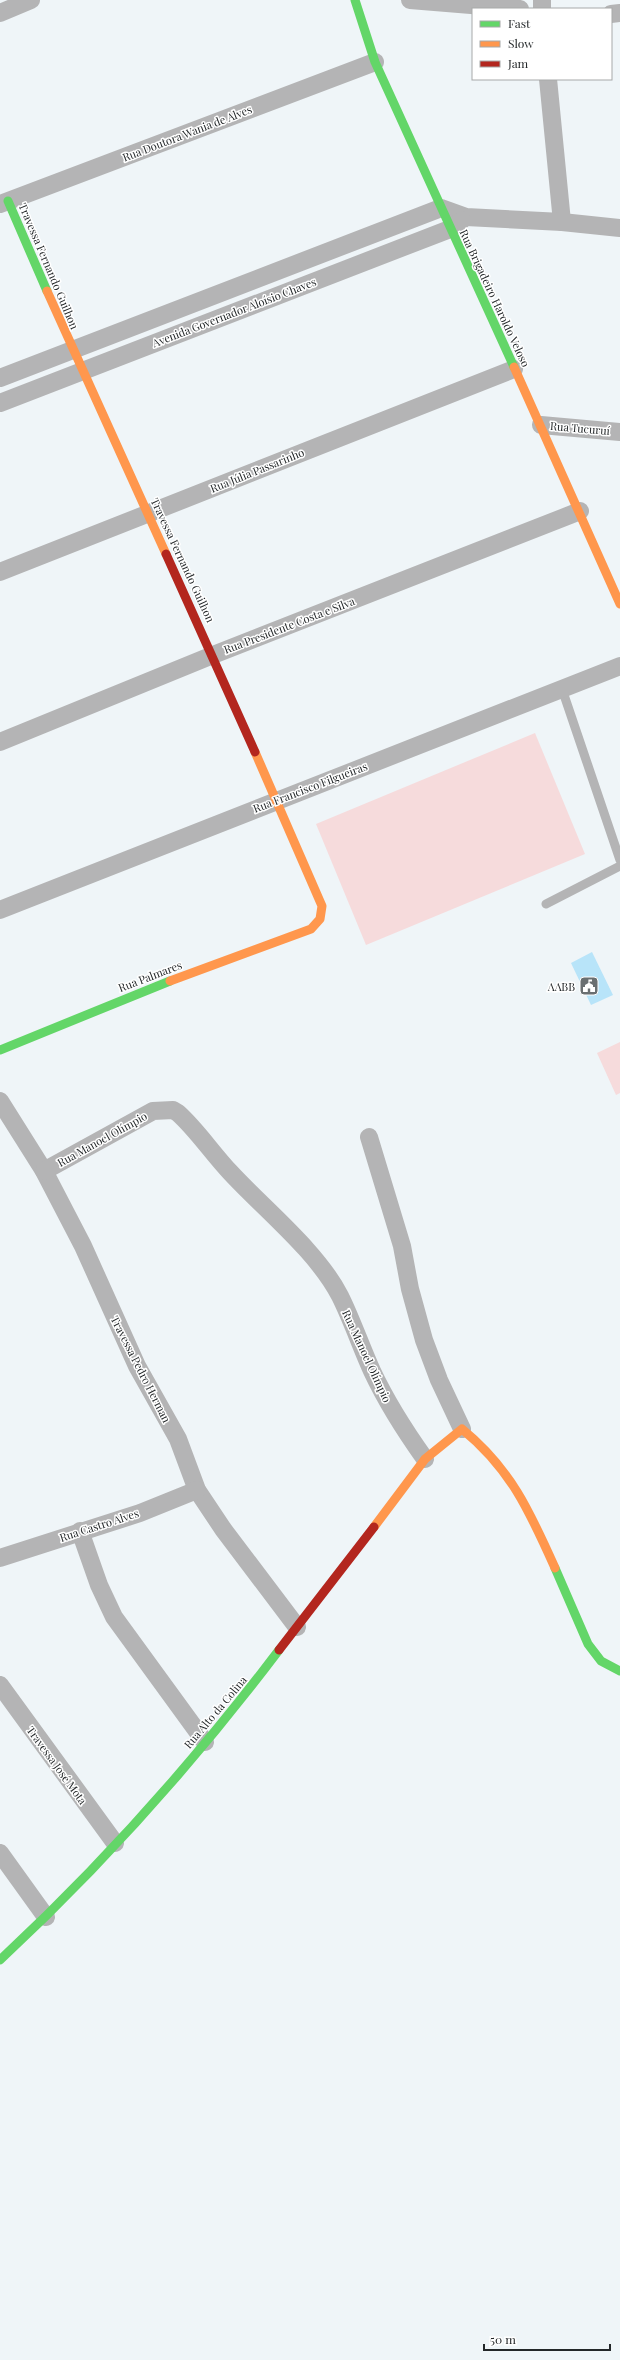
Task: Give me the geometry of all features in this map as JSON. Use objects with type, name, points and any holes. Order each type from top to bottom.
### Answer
[{"type":"street","points":[[5,8],[31,0]]},
{"type":"street","name":"Rua Brigadeiro Haroldo Veloso","points":[[355,0],[375,62],[580,511],[620,604]]},
{"type":"street","points":[[410,0],[508,8]]},
{"type":"street","name":"Rua Doutora Wania de Alves","points":[[4,202],[375,62]]},
{"type":"street","points":[[548,80],[562,222]]},
{"type":"street","name":"Travessa Fernando Guilhon","points":[[4,202],[213,655],[322,906],[320,922],[311,929]]},
{"type":"street","points":[[441,208],[466,218],[562,222],[620,228]]},
{"type":"street","name":"Avenida Governador Aloísio Chaves","points":[[0,378],[441,208]]},
{"type":"street","name":"Avenida Governador Aloísio Chaves","points":[[0,403],[450,229],[466,218]]},
{"type":"street","name":"Rua Júlia Passarinho","points":[[0,572],[514,368]]},
{"type":"street","name":"Rua Tucuruí","points":[[541,425],[620,432]]},
{"type":"street","name":"Rua Presidente Costa e Silva","points":[[0,742],[213,655],[580,511]]},
{"type":"street","name":"Rua Francisco Filgueiras","points":[[0,910],[620,666]]},
{"type":"street","name":"Rua Palmares","points":[[0,1050],[153,987],[311,929]]},
{"type":"street","name":"Travessa Pedro Herman","points":[[0,1101],[44,1171],[83,1246],[137,1366],[178,1439],[197,1490],[232,1541],[297,1626]]},
{"type":"street","name":"Rua Manoel Olímpio","points":[[44,1171],[153,1111],[174,1110],[178,1112],[229,1171],[302,1245],[329,1277],[340,1296],[372,1372],[404,1430],[425,1459]]},
{"type":"street","points":[[369,1137],[402,1246],[410,1289],[424,1340],[439,1380],[462,1429],[489,1453],[504,1470],[528,1512],[588,1644],[600,1661],[620,1671]]},
{"type":"street","points":[[425,1459],[462,1429]]},
{"type":"street","name":"Rua Alto da Colina","points":[[0,1960],[46,1917],[115,1843],[138,1822],[246,1694],[425,1459]]},
{"type":"street","name":"Rua Castro Alves","points":[[0,1558],[140,1512],[197,1490]]},
{"type":"street","points":[[80,1531],[99,1585],[114,1617],[205,1742]]},
{"type":"street","name":"Travessa José Mota","points":[[0,1685],[115,1843]]},
{"type":"street","points":[[0,1853],[46,1917]]},
{"type":"lane","points":[[562,690],[620,860]]},
{"type":"lane","points":[[546,904],[620,866]]},
{"type":"shaded area","points":[[535,733],[585,854],[366,945],[316,824]]},
{"type":"shaded area","points":[[620,1042],[620,1093],[616,1095],[597,1053]]},
{"type":"water","points":[[592,952],[613,995],[591,1005],[571,963]]},
{"type":"traffic: fast","points":[[355,0],[375,62],[514,367]]},
{"type":"traffic: fast","points":[[8,201],[47,291]]},
{"type":"traffic: fast","points":[[0,1050],[170,981]]},
{"type":"traffic: fast","points":[[555,1568],[588,1644],[601,1661],[620,1671]]},
{"type":"traffic: fast","points":[[0,1960],[75,1887],[146,1811],[181,1772],[279,1650]]},
{"type":"traffic: slow","points":[[47,291],[166,554]]},
{"type":"traffic: slow","points":[[514,367],[620,604]]},
{"type":"traffic: slow","points":[[170,981],[311,929],[320,919],[322,906],[255,752]]},
{"type":"traffic: slow","points":[[374,1527],[425,1459],[462,1429],[494,1460],[518,1492],[537,1528],[555,1568]]},
{"type":"traffic: jam","points":[[166,554],[255,752]]},
{"type":"traffic: jam","points":[[279,1650],[374,1527]]},
{"type":"place","name":"AABB","points":[[589,986]]}]
